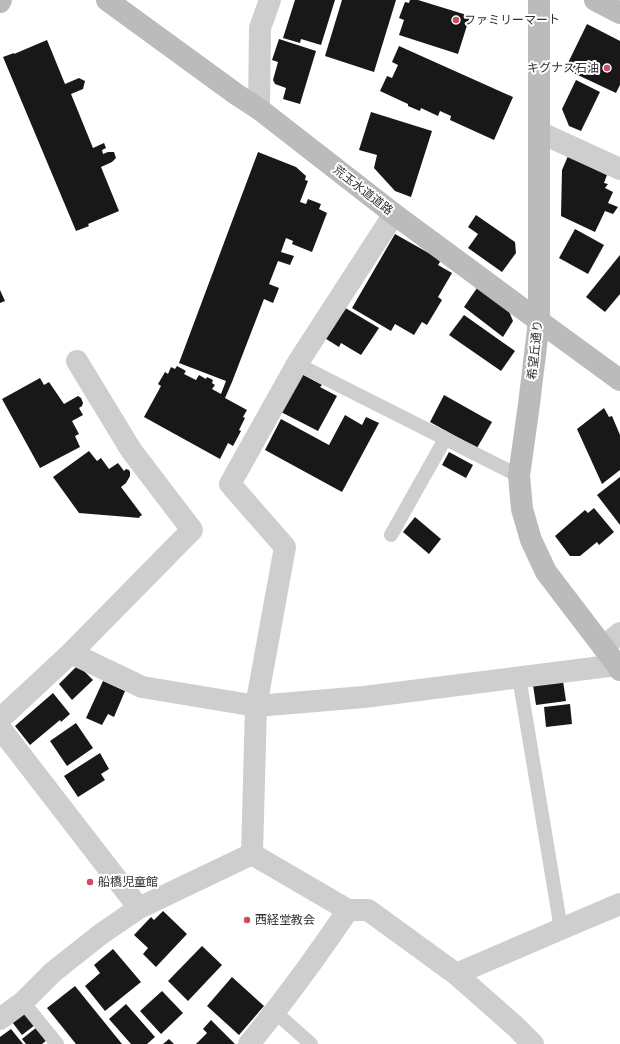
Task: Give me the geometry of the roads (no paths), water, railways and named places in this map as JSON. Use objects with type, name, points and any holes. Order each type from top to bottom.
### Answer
[{"type":"street","name":"荒玉水道道路","points":[[106,0],[259,109],[394,214],[620,380]]},
{"type":"street","points":[[259,109],[260,28],[270,0]]},
{"type":"street","name":"希望丘通り","points":[[539,0],[539,321],[519,476],[522,509],[531,540],[546,572],[618,667]]},
{"type":"street","points":[[595,0],[620,13]]},
{"type":"street","points":[[539,132],[620,169]]},
{"type":"street","points":[[252,854],[256,706],[285,547],[230,484],[297,364],[394,214]]},
{"type":"street","points":[[0,719],[71,653],[192,530],[131,450],[77,361]]},
{"type":"street","points":[[603,647],[620,633]]},
{"type":"street","points":[[71,653],[142,687],[256,706],[364,698],[519,677],[618,667]]},
{"type":"street","points":[[0,728],[139,908]]},
{"type":"street","points":[[0,1019],[24,1002],[59,967],[101,934],[139,908],[252,854]]},
{"type":"street","points":[[252,854],[348,910],[368,910],[456,974],[533,1044]]},
{"type":"street","points":[[456,974],[620,904]]},
{"type":"street","points":[[249,1044],[316,957],[348,910]]},
{"type":"lane","points":[[297,364],[519,476]]},
{"type":"lane","points":[[391,535],[445,439]]},
{"type":"lane","points":[[519,677],[561,929]]},
{"type":"lane","points":[[24,1002],[57,1044]]},
{"type":"lane","points":[[275,1012],[311,1044]]},
{"type":"place","name":"ファミリーマート","points":[[456,20]]},
{"type":"place","name":"キグナス石油","points":[[607,68]]},
{"type":"place","name":"船橋児童館","points":[[90,882]]},
{"type":"place","name":"西経堂教会","points":[[247,920]]}]
